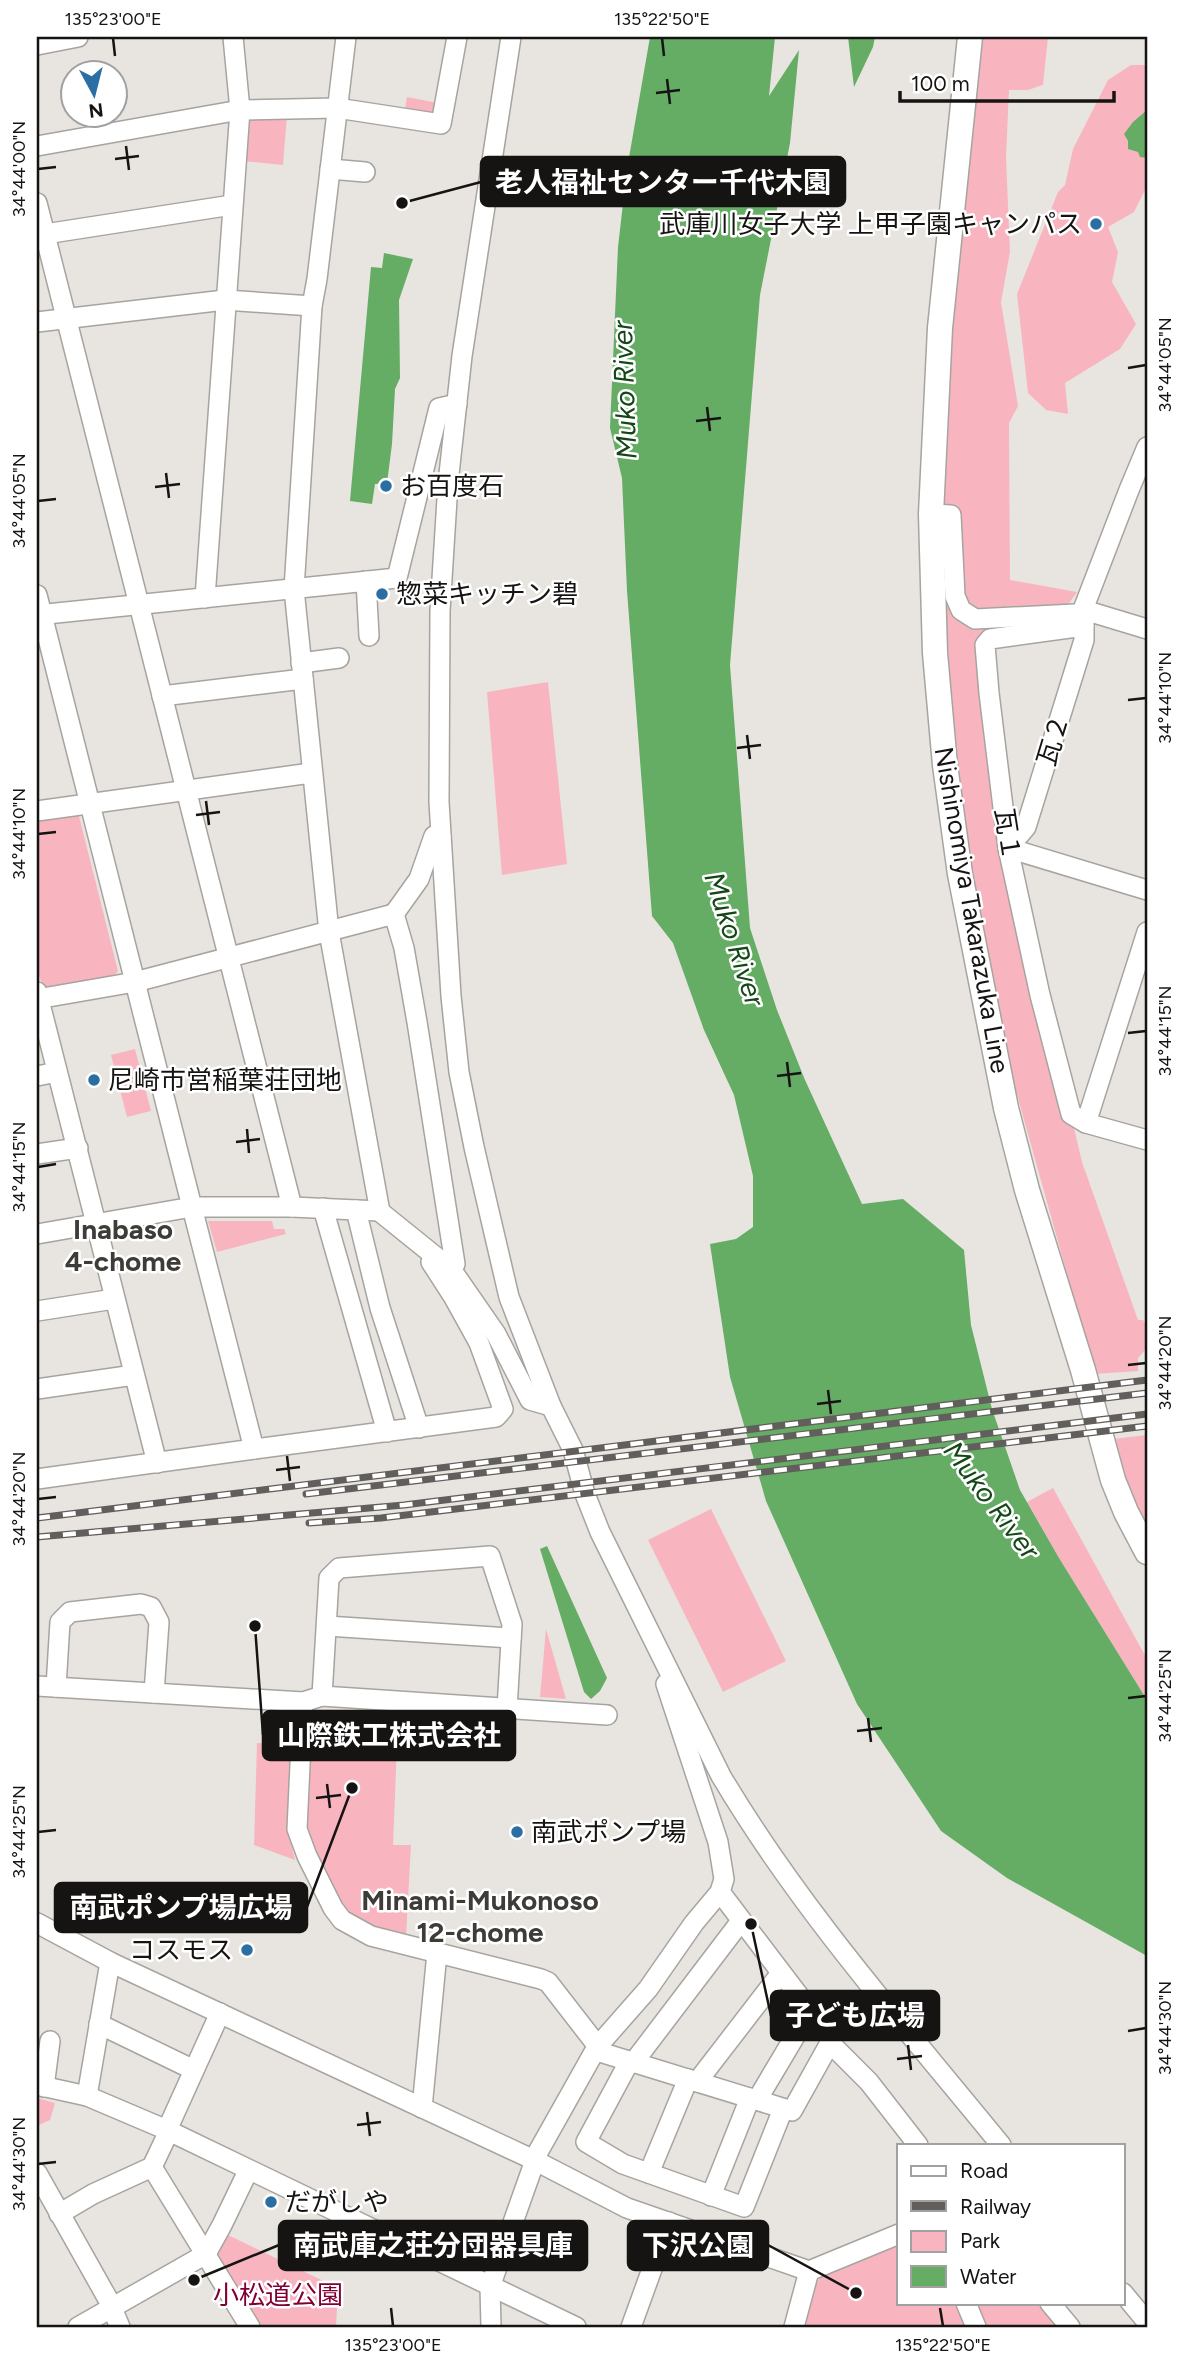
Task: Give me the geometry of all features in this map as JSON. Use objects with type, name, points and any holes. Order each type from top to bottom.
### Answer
[{"type":"main road","name":"Nishinomiya Takarazuka Line","points":[[970,37],[940,328],[931,514],[935,653],[945,765],[960,874],[1006,1108],[1027,1190],[1083,1370],[1113,1480],[1147,1552]]},
{"type":"street","points":[[37,45],[78,37]]},
{"type":"street","points":[[205,598],[240,110],[233,37]]},
{"type":"street","points":[[346,37],[312,306],[294,589],[329,932],[380,1212]]},
{"type":"street","points":[[37,146],[240,110],[337,108],[441,124],[457,37]]},
{"type":"street","points":[[510,37],[448,483],[440,611],[439,802],[450,982],[459,1072],[509,1297],[551,1406],[573,1450],[584,1494],[600,1532],[694,1724],[737,1802],[841,1949],[1000,2144]]},
{"type":"street","points":[[330,169],[365,172]]},
{"type":"street","points":[[37,202],[292,1207]]},
{"type":"street","points":[[45,234],[232,205]]},
{"type":"street","points":[[37,322],[225,300],[312,306]]},
{"type":"street","points":[[254,1449],[38,608],[139,605],[397,578],[439,408],[457,404]]},
{"type":"street","name":"瓦２","points":[[1009,848],[1027,827],[1084,640],[1083,620],[1138,493],[1147,447]]},
{"type":"street","points":[[931,514],[951,515],[955,596],[961,610],[975,619],[1083,620],[1094,613],[1147,629]]},
{"type":"street","points":[[366,581],[369,636]]},
{"type":"street","name":"瓦１","points":[[1083,620],[990,639],[985,645],[1009,848],[1040,995],[1071,1114],[1086,1123]]},
{"type":"street","points":[[162,696],[302,671],[339,658]]},
{"type":"street","points":[[37,811],[311,773]]},
{"type":"street","points":[[157,1463],[37,996],[135,982],[394,914],[419,879],[430,844],[435,836],[441,836]]},
{"type":"street","points":[[1009,848],[1147,890]]},
{"type":"street","points":[[394,914],[404,948],[417,1022],[455,1264],[451,1269]]},
{"type":"street","points":[[1147,932],[1086,1123],[1147,1140]]},
{"type":"street","points":[[37,1076],[57,1072]]},
{"type":"street","points":[[37,1154],[78,1148]]},
{"type":"street","points":[[37,1234],[192,1207],[292,1207],[380,1212],[451,1269],[496,1334],[530,1399],[551,1406]]},
{"type":"street","points":[[323,1208],[387,1432]]},
{"type":"street","points":[[356,1210],[380,1308],[419,1427]]},
{"type":"street","points":[[37,1479],[496,1417],[503,1409],[479,1343],[420,1244]]},
{"type":"street","points":[[37,1311],[114,1299]]},
{"type":"street","points":[[37,1389],[134,1375]]},
{"type":"street","points":[[322,1696],[329,1578],[339,1568],[490,1556],[512,1624],[507,1709]]},
{"type":"street","points":[[154,1693],[159,1622],[151,1607],[141,1604],[70,1612],[60,1622],[47,1686],[154,1693],[303,1702],[322,1696],[607,1715]]},
{"type":"street","points":[[327,1626],[511,1639]]},
{"type":"street","points":[[491,2327],[490,2287],[534,2160],[597,2047],[648,1989],[720,1892],[724,1879],[718,1842],[650,1631]]},
{"type":"street","points":[[303,1702],[297,1829],[323,1890],[342,1920],[357,1930],[371,1936],[548,1982],[603,2053],[783,2109],[792,2111],[831,2040]]},
{"type":"street","points":[[720,1892],[810,2011],[833,2046],[869,2082],[917,2144]]},
{"type":"street","points":[[741,1921],[631,2063],[586,2142],[623,2164],[744,2207],[783,2109]]},
{"type":"street","points":[[37,1923],[110,1962],[534,2160],[626,2208],[809,2271],[897,2235]]},
{"type":"street","points":[[422,2108],[437,1953]]},
{"type":"street","points":[[87,2096],[110,1962]]},
{"type":"street","points":[[649,2173],[692,2080],[780,1973]]},
{"type":"street","points":[[712,2196],[753,2099],[810,2011]]},
{"type":"street","points":[[59,2214],[93,2194],[152,2167],[220,2013]]},
{"type":"street","points":[[99,2024],[194,2070]]},
{"type":"street","points":[[50,2041],[41,2086],[87,2096],[168,2131],[490,2287],[557,2323],[576,2327]]},
{"type":"street","points":[[152,2167],[250,2327]]},
{"type":"street","points":[[78,2327],[116,2318],[206,2253],[248,2171]]},
{"type":"street","points":[[37,2172],[42,2197],[59,2214],[116,2318]]},
{"type":"street","points":[[631,2327],[670,2222]]},
{"type":"street","points":[[794,2327],[809,2271]]},
{"type":"street","points":[[1124,2293],[1147,2322]]},
{"type":"street","points":[[966,2304],[976,2327]]},
{"type":"street","points":[[1051,2304],[1070,2327]]},
{"type":"green space","points":[[981,37],[1048,37],[1043,85],[1028,90],[1009,90],[1006,158],[1010,252],[1001,302],[1018,406],[1009,423],[1010,580],[1077,592],[1054,624],[985,630],[977,663],[1030,998],[1074,1128],[1082,1162],[1138,1320],[1143,1320],[1147,1326],[1147,1348],[1138,1358],[1138,1371],[1095,1374],[1011,1073],[963,819],[943,592],[947,336]]},
{"type":"green space","name":"武庫川女子大学 上甲子園キャンパス","points":[[1131,65],[1147,65],[1147,186],[1134,212],[1108,227],[1118,252],[1112,282],[1136,324],[1120,349],[1065,383],[1068,414],[1046,410],[1028,393],[1017,294],[1058,192],[1065,185],[1073,149],[1108,80]]},
{"type":"green space","points":[[407,97],[438,103],[436,115],[405,109]]},
{"type":"green space","points":[[287,115],[283,165],[243,161],[245,118]]},
{"type":"green space","points":[[548,682],[567,864],[502,875],[487,692]]},
{"type":"green space","points":[[74,813],[79,816],[118,971],[114,977],[48,988],[42,986],[37,966],[37,818]]},
{"type":"green space","points":[[135,1049],[151,1111],[127,1117],[111,1055]]},
{"type":"green space","points":[[208,1221],[272,1221],[274,1229],[284,1229],[286,1234],[217,1252]]},
{"type":"green space","points":[[1147,1435],[1147,1536],[1126,1486],[1113,1439]]},
{"type":"green space","points":[[1053,1488],[1147,1659],[1147,1700],[1027,1502]]},
{"type":"green space","points":[[711,1509],[786,1661],[723,1692],[648,1540]]},
{"type":"green space","points":[[546,1629],[566,1699],[540,1697]]},
{"type":"green space","points":[[280,1713],[288,1714],[292,1721],[287,1826],[295,1860],[254,1845],[257,1743],[278,1744]]},
{"type":"green space","points":[[310,1721],[367,1723],[367,1743],[397,1745],[393,1845],[411,1845],[406,1937],[358,1926],[329,1890],[306,1831]]},
{"type":"green space","points":[[37,2098],[55,2103],[50,2120],[37,2126]]},
{"type":"green space","name":"小松道公園","points":[[228,2235],[338,2288],[336,2327],[258,2327],[217,2262],[218,2251]]},
{"type":"green space","points":[[897,2242],[897,2304],[955,2304],[965,2327],[803,2327],[816,2284],[823,2273]]},
{"type":"green space","points":[[973,2304],[1039,2304],[1058,2327],[982,2327]]},
{"type":"water","name":"Muko River","points":[[650,37],[775,37],[769,96],[799,50],[790,143],[760,295],[730,665],[750,928],[777,1010],[805,1080],[862,1204],[903,1199],[964,1250],[971,1325],[992,1409],[1020,1490],[1147,1700],[1147,1956],[1007,1878],[941,1831],[857,1704],[766,1501],[730,1377],[710,1244],[736,1239],[753,1227],[753,1176],[734,1095],[704,1030],[673,943],[652,916],[627,591],[622,478],[610,428],[618,247],[627,169]]},
{"type":"water","points":[[848,37],[875,37],[854,87]]},
{"type":"water","points":[[1147,110],[1147,158],[1128,149],[1124,134]]},
{"type":"water","points":[[384,253],[413,259],[399,300],[400,378],[395,389],[387,483],[375,484],[372,504],[350,501],[371,267],[382,268]]},
{"type":"water","points":[[547,1546],[607,1678],[600,1691],[591,1699],[584,1692],[540,1549]]},
{"type":"railway","points":[[37,1518],[1147,1380]]},
{"type":"railway","points":[[306,1494],[1147,1393]]},
{"type":"railway","points":[[37,1537],[404,1505],[1147,1414]]},
{"type":"railway","points":[[309,1523],[381,1518],[1147,1426]]},
{"type":"place","name":"老人福祉センター千代木園","points":[[402,203]]},
{"type":"place","name":"武庫川女子大学 上甲子園キャンパス","points":[[1096,224]]},
{"type":"place","name":"お百度石","points":[[386,486]]},
{"type":"place","name":"惣菜キッチン碧","points":[[382,594]]},
{"type":"place","name":"尼崎市営稲葉荘団地","points":[[94,1080]]},
{"type":"place","name":"山際鉄工株式会社","points":[[255,1626]]},
{"type":"place","name":"南武ポンプ場広場","points":[[352,1788]]},
{"type":"place","name":"南武ポンプ場","points":[[517,1832]]},
{"type":"place","name":"子ども広場","points":[[751,1924]]},
{"type":"place","name":"コスモス","points":[[247,1950]]},
{"type":"place","name":"だがしや","points":[[271,2202]]},
{"type":"place","name":"南武庫之荘分団器具庫","points":[[194,2280]]},
{"type":"place","name":"下沢公園","points":[[856,2293]]},
{"type":"district","name":"Inabaso 4-chome","points":[[123,1245]]},
{"type":"district","name":"Minami-Mukonoso 12-chome","points":[[480,1916]]}]
